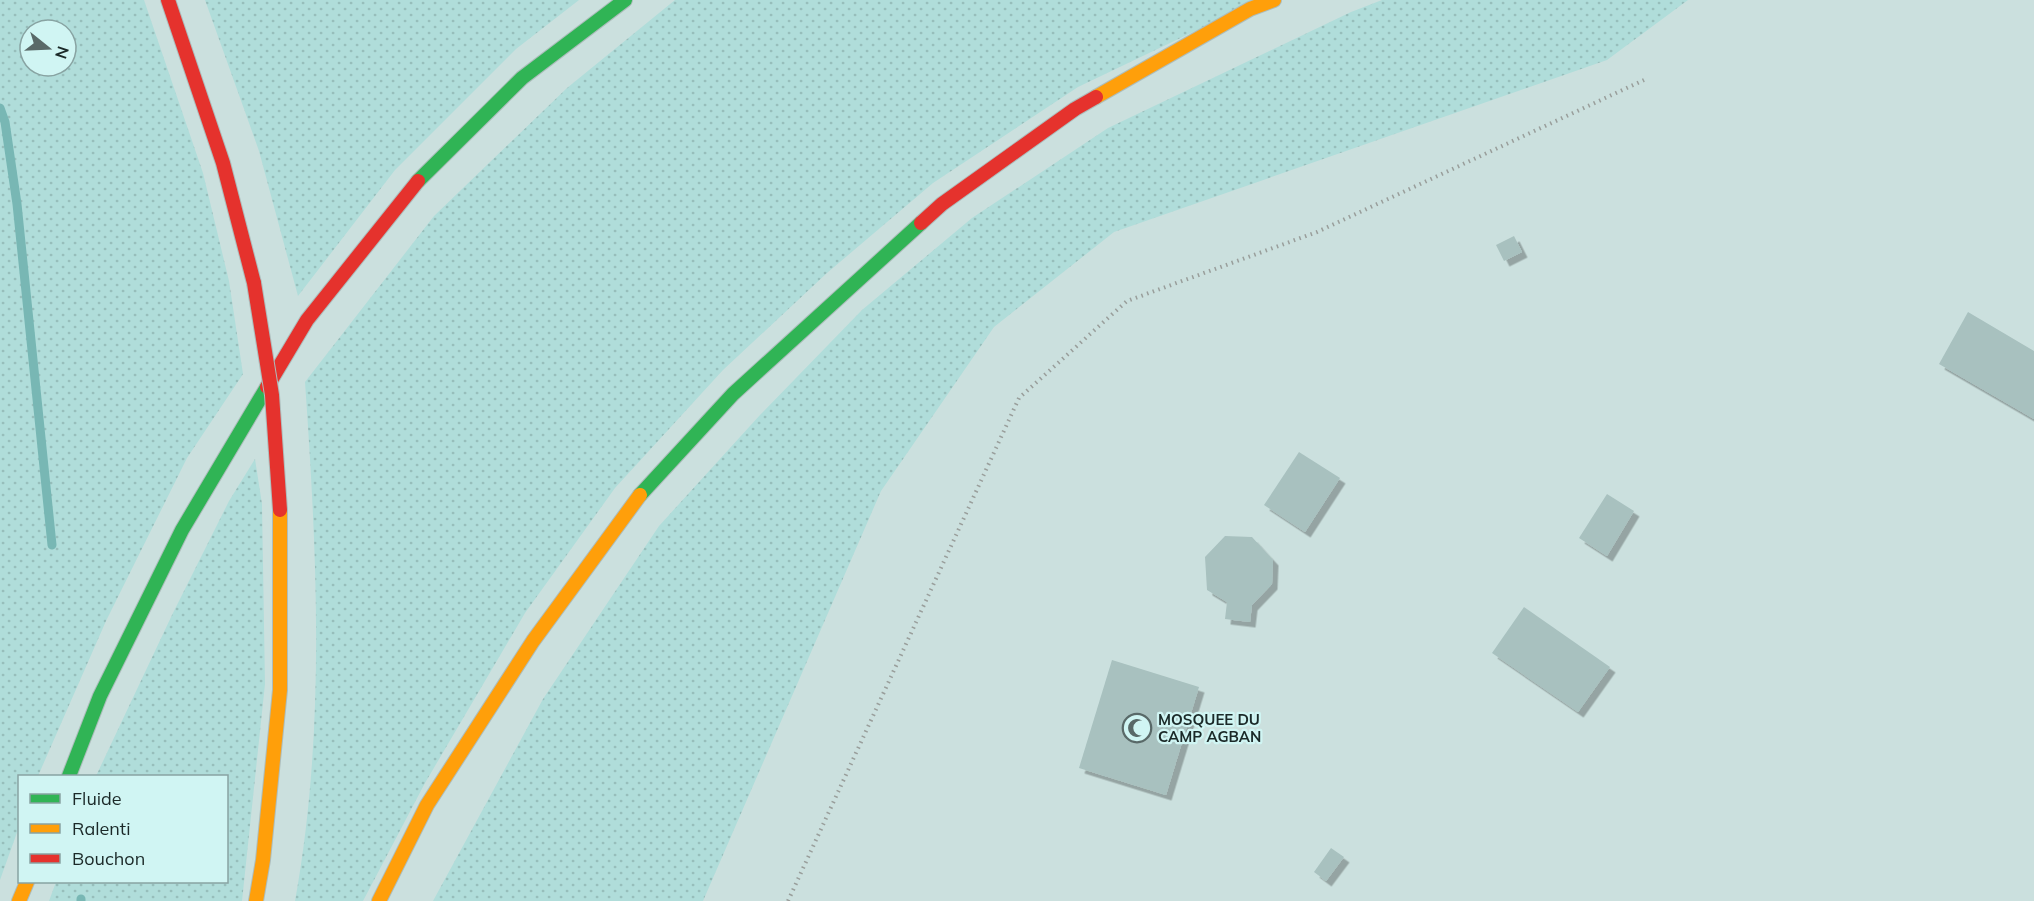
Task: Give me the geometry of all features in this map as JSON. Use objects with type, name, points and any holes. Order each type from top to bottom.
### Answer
[{"type":"highway","points":[[168,0],[223,163],[254,282],[272,395],[280,510],[280,690],[263,860],[256,901]]},
{"type":"highway","points":[[70,775],[100,696],[182,530],[307,320],[411,188],[522,78],[625,0]]},
{"type":"highway","points":[[379,901],[427,805],[533,641],[627,510],[733,394],[942,204],[1076,109],[1250,9],[1274,0]]},
{"type":"highway","points":[[20,901],[27,883]]},
{"type":"path","points":[[788,901],[1019,398],[1127,301],[1317,232],[1644,80]]},
{"type":"shaded area","points":[[0,0],[144,0],[203,173],[229,281],[243,374],[187,458],[106,621],[38,775],[18,775],[18,830],[0,880]]},
{"type":"shaded area","points":[[205,0],[579,0],[516,49],[395,170],[298,296],[259,151]]},
{"type":"shaded area","points":[[675,0],[1260,0],[1078,87],[933,183],[827,273],[723,370],[615,488],[525,613],[425,783],[363,901],[295,901],[305,837],[315,707],[313,512],[305,382],[434,216],[567,88]]},
{"type":"shaded area","points":[[1382,0],[1688,0],[1607,60],[1114,232],[994,327],[881,491],[703,901],[433,901],[543,699],[659,526],[760,415],[862,310],[972,218],[1108,128],[1351,12]]},
{"type":"shaded area","points":[[255,459],[262,504],[265,684],[242,901],[49,901],[56,883],[228,883],[228,775],[96,775],[229,501]]},
{"type":"building","points":[[1514,236],[1522,252],[1504,261],[1496,245]]},
{"type":"building","points":[[1968,312],[2034,351],[2034,419],[1939,364]]},
{"type":"building","points":[[1299,452],[1340,478],[1305,532],[1264,505]]},
{"type":"building","points":[[1607,494],[1634,511],[1607,556],[1579,538]]},
{"type":"building","points":[[1225,536],[1252,537],[1273,560],[1272,584],[1252,605],[1250,622],[1225,619],[1227,602],[1207,590],[1205,557]]},
{"type":"building","points":[[1524,607],[1610,667],[1578,712],[1492,653]]},
{"type":"building","points":[[1112,660],[1199,687],[1166,795],[1079,768]]},
{"type":"building","points":[[1331,848],[1344,857],[1326,881],[1314,872]]},
{"type":"waterway","points":[[0,108],[5,122],[17,204],[52,545]]},
{"type":"traffic: fast","points":[[418,181],[522,78],[625,0]]},
{"type":"traffic: fast","points":[[640,495],[733,394],[921,223]]},
{"type":"traffic: fast","points":[[69,775],[100,696],[182,530],[267,387]]},
{"type":"traffic: slow","points":[[1096,97],[1250,9],[1274,0]]},
{"type":"traffic: slow","points":[[379,901],[427,805],[533,641],[640,495]]},
{"type":"traffic: slow","points":[[256,901],[263,860],[280,690],[280,510]]},
{"type":"traffic: slow","points":[[19,901],[27,883]]},
{"type":"traffic: jam","points":[[168,0],[223,163],[254,283]]},
{"type":"traffic: jam","points":[[921,223],[942,204],[1075,109],[1096,97]]},
{"type":"traffic: jam","points":[[267,387],[307,320],[418,181]]},
{"type":"traffic: jam","points":[[254,283],[272,395],[280,510]]},
{"type":"place","name":"MOSQUEE DU CAMP AGBAN","points":[[1137,728]]}]
